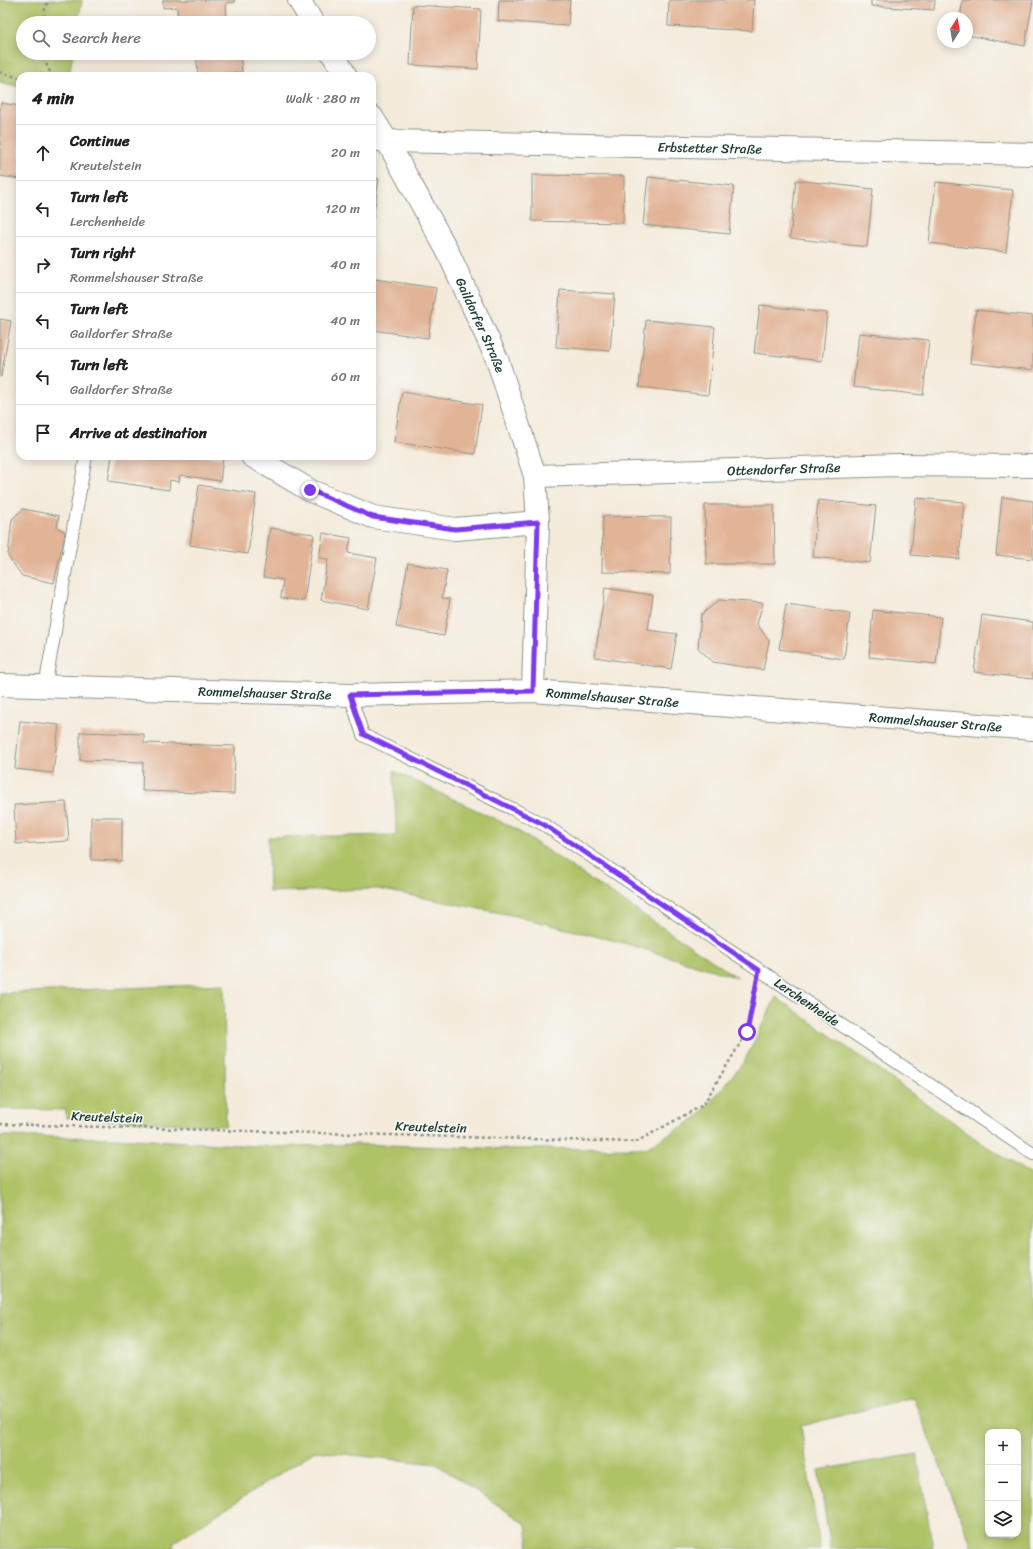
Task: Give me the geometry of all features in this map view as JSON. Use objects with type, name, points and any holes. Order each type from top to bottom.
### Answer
[{"type":"street","points":[[299,0],[309,16]]},
{"type":"street","points":[[336,60],[344,72]]},
{"type":"street","name":"Gaildorfer Straße","points":[[376,130],[379,140],[447,250],[497,359],[535,476],[538,522],[533,691]]},
{"type":"street","name":"Erbstetter Straße","points":[[379,140],[1033,154]]},
{"type":"street","points":[[259,460],[310,490],[373,517],[455,529],[538,522]]},
{"type":"street","name":"Ottendorfer Straße","points":[[535,476],[898,466],[1033,466]]},
{"type":"street","name":"Rommelshauser Straße","points":[[0,685],[350,695],[533,691],[1033,729]]},
{"type":"lane","points":[[45,687],[85,460]]},
{"type":"lane","name":"Lerchenheide","points":[[350,695],[363,734],[543,824],[1033,1154]]},
{"type":"path","points":[[44,16],[48,0]]},
{"type":"path","points":[[44,60],[50,72]]},
{"type":"path","points":[[0,72],[16,77]]},
{"type":"path","name":"Kreutelstein","points":[[0,1124],[636,1142],[703,1105],[747,1032],[759,970]]},
{"type":"green space","points":[[0,0],[82,0],[79,16],[16,16],[16,60],[72,60],[70,72],[16,72],[16,86],[0,82]]},
{"type":"green space","points":[[394,771],[512,827],[738,978],[627,944],[511,915],[378,889],[269,892],[268,837],[396,835]]},
{"type":"green space","points":[[224,984],[226,1126],[66,1118],[66,1110],[0,1109],[0,993]]},
{"type":"green space","points":[[776,997],[983,1144],[1033,1176],[1033,1549],[973,1549],[913,1397],[801,1426],[820,1549],[529,1549],[526,1524],[436,1464],[315,1451],[174,1542],[173,1549],[0,1549],[0,1136],[115,1138],[275,1147],[353,1144],[512,1149],[646,1148],[698,1117],[744,1062]]},
{"type":"green space","points":[[917,1454],[933,1549],[831,1549],[818,1470]]},
{"type":"building","points":[[163,0],[235,0],[235,2],[226,3],[227,16],[178,16],[177,7],[163,8]]},
{"type":"building","points":[[499,0],[570,0],[568,26],[498,21]]},
{"type":"building","points":[[669,0],[754,0],[752,31],[668,26]]},
{"type":"building","points":[[871,0],[935,0],[934,10],[871,6]]},
{"type":"building","points":[[963,0],[1033,0],[1025,46],[973,36],[973,12],[961,12]]},
{"type":"building","points":[[413,5],[481,9],[478,69],[410,65]]},
{"type":"building","points":[[197,60],[241,60],[242,72],[198,72]]},
{"type":"building","points":[[1,103],[16,105],[16,178],[0,176]]},
{"type":"building","points":[[532,175],[624,176],[623,223],[532,221]]},
{"type":"building","points":[[648,177],[734,186],[729,234],[643,225]]},
{"type":"building","points":[[376,179],[379,179],[376,199]]},
{"type":"building","points":[[796,180],[873,189],[867,247],[790,238]]},
{"type":"building","points":[[936,182],[1013,190],[1006,252],[929,243]]},
{"type":"building","points":[[376,279],[436,288],[428,338],[376,331]]},
{"type":"building","points":[[560,290],[615,294],[610,351],[556,347]]},
{"type":"building","points":[[760,305],[827,313],[822,361],[754,353]]},
{"type":"building","points":[[976,310],[1033,316],[1033,370],[970,363]]},
{"type":"building","points":[[0,319],[11,321],[1,377],[0,377]]},
{"type":"building","points":[[646,320],[715,327],[708,395],[639,387]]},
{"type":"building","points":[[859,333],[929,340],[923,395],[853,387]]},
{"type":"building","points":[[402,392],[482,405],[475,454],[394,442]]},
{"type":"building","points":[[111,460],[223,460],[220,481],[180,475],[179,482],[170,480],[169,490],[108,481]]},
{"type":"building","points":[[199,485],[256,494],[248,554],[190,545]]},
{"type":"building","points":[[1002,497],[1033,501],[1033,559],[996,555]]},
{"type":"building","points":[[916,498],[964,502],[959,559],[911,555]]},
{"type":"building","points":[[818,500],[876,506],[870,563],[813,557]]},
{"type":"building","points":[[705,505],[774,505],[775,564],[706,564]]},
{"type":"building","points":[[23,509],[59,516],[57,527],[65,532],[54,583],[22,576],[8,556],[12,519]]},
{"type":"building","points":[[603,516],[671,517],[670,574],[602,572]]},
{"type":"building","points":[[270,528],[314,534],[304,601],[281,598],[283,580],[263,577]]},
{"type":"building","points":[[323,533],[351,538],[348,553],[377,558],[368,609],[321,600],[328,559],[319,558]]},
{"type":"building","points":[[408,563],[447,570],[442,598],[450,599],[444,636],[396,627]]},
{"type":"building","points":[[605,588],[653,595],[648,630],[677,634],[671,669],[595,657]]},
{"type":"building","points":[[719,600],[763,603],[757,624],[769,641],[763,670],[713,662],[698,648],[701,615]]},
{"type":"building","points":[[786,604],[850,613],[844,659],[779,649]]},
{"type":"building","points":[[873,610],[941,617],[936,664],[869,657]]},
{"type":"building","points":[[982,615],[1033,622],[1033,679],[974,672]]},
{"type":"building","points":[[20,721],[59,725],[53,773],[15,769]]},
{"type":"building","points":[[80,732],[144,734],[144,743],[235,746],[234,794],[142,791],[143,762],[80,760]]},
{"type":"building","points":[[66,802],[69,841],[16,844],[14,805]]},
{"type":"building","points":[[91,817],[122,817],[122,861],[91,860]]},
{"type":"route","points":[[310,490],[373,517],[455,529],[538,522],[533,691],[350,695],[363,734],[543,824],[759,970],[747,1032]]}]
